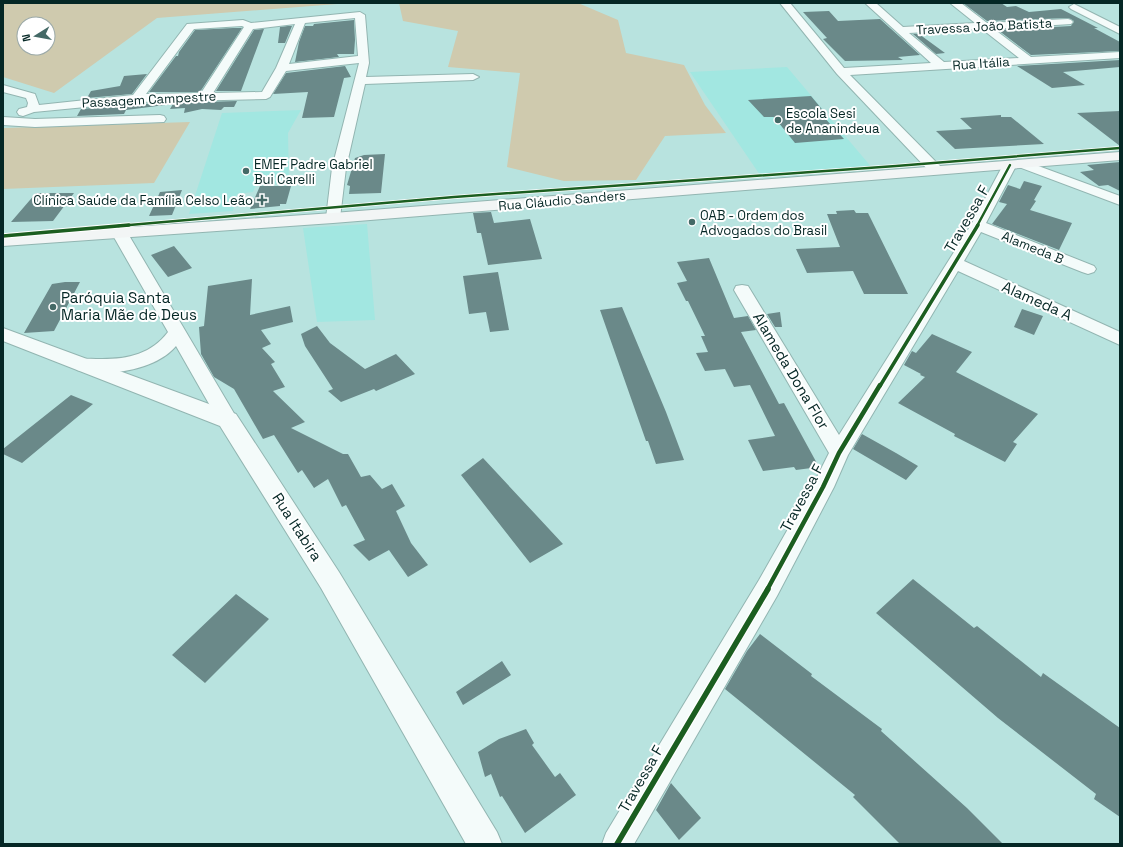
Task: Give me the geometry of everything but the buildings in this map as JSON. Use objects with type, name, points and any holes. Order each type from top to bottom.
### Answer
[{"type":"main road","name":"Rua Cláudio Sanders","points":[[3,241],[333,218],[1120,156]]},
{"type":"street","points":[[784,3],[841,72],[936,170]]},
{"type":"street","points":[[870,3],[941,66]]},
{"type":"street","points":[[954,3],[1028,60]]},
{"type":"street","points":[[1074,6],[1120,31]]},
{"type":"street","points":[[137,98],[191,26],[243,23],[250,26],[360,15],[364,63],[339,168],[333,218]]},
{"type":"street","points":[[301,21],[282,68],[363,59]]},
{"type":"street","name":"Travessa João Batista","points":[[901,30],[1068,22]]},
{"type":"street","points":[[206,95],[250,26]]},
{"type":"street","name":"Rua Itália","points":[[841,72],[1120,55]]},
{"type":"street","name":"Passagem Campestre","points":[[3,120],[32,109],[137,98],[206,95],[266,95],[282,68]]},
{"type":"street","points":[[360,81],[474,77]]},
{"type":"street","points":[[3,88],[31,96],[34,104],[32,109]]},
{"type":"street","points":[[3,120],[35,123],[160,119]]},
{"type":"street","points":[[1016,164],[1120,200]]},
{"type":"street","name":"Travessa F","points":[[617,844],[768,588],[823,487],[839,453],[1016,164]]},
{"type":"street","name":"Alameda B","points":[[978,225],[1088,269]]},
{"type":"street","points":[[120,232],[228,420]]},
{"type":"street","name":"Alameda A","points":[[955,263],[1120,339]]},
{"type":"street","name":"Alameda Dona Flor","points":[[742,290],[839,453]]},
{"type":"street","points":[[84,365],[116,366],[135,363],[154,356],[170,344],[177,332]]},
{"type":"street","points":[[3,334],[228,420]]},
{"type":"street","name":"Rua Itabira","points":[[228,420],[330,580],[485,844]]},
{"type":"shaded area","points":[[3,3],[350,3],[157,18],[54,93],[3,77]]},
{"type":"shaded area","points":[[399,3],[578,3],[618,20],[626,53],[684,65],[705,105],[726,133],[665,136],[636,180],[564,181],[507,167],[520,73],[448,67],[458,31],[403,21]]},
{"type":"shaded area","name":"Escola Sesi de Ananindeua","points":[[787,67],[873,169],[762,178],[690,72]]},
{"type":"shaded area","name":"EMEF Padre Gabriel Bui Carelli","points":[[301,110],[288,133],[289,183],[256,185],[253,192],[237,194],[233,211],[189,214],[222,113]]},
{"type":"shaded area","points":[[190,122],[154,183],[3,189],[3,128]]},
{"type":"shaded area","points":[[367,224],[375,320],[317,322],[303,228]]},
{"type":"cycle path","points":[[3,236],[454,197],[896,166],[1120,148]]},
{"type":"cycle path","points":[[617,844],[768,588],[823,487],[839,453],[978,225],[1010,165]]},
{"type":"place","name":"Escola Sesi de Ananindeua","points":[[778,120]]},
{"type":"place","name":"EMEF Padre Gabriel Bui Carelli","points":[[246,171]]},
{"type":"place","name":"Clínica Saúde da Família Celso Leão","points":[[262,200]]},
{"type":"place","name":"OAB - Ordem dos Advogados do Brasil","points":[[692,222]]},
{"type":"place","name":"Paróquia Santa Maria Mãe de Deus","points":[[53,307]]}]
